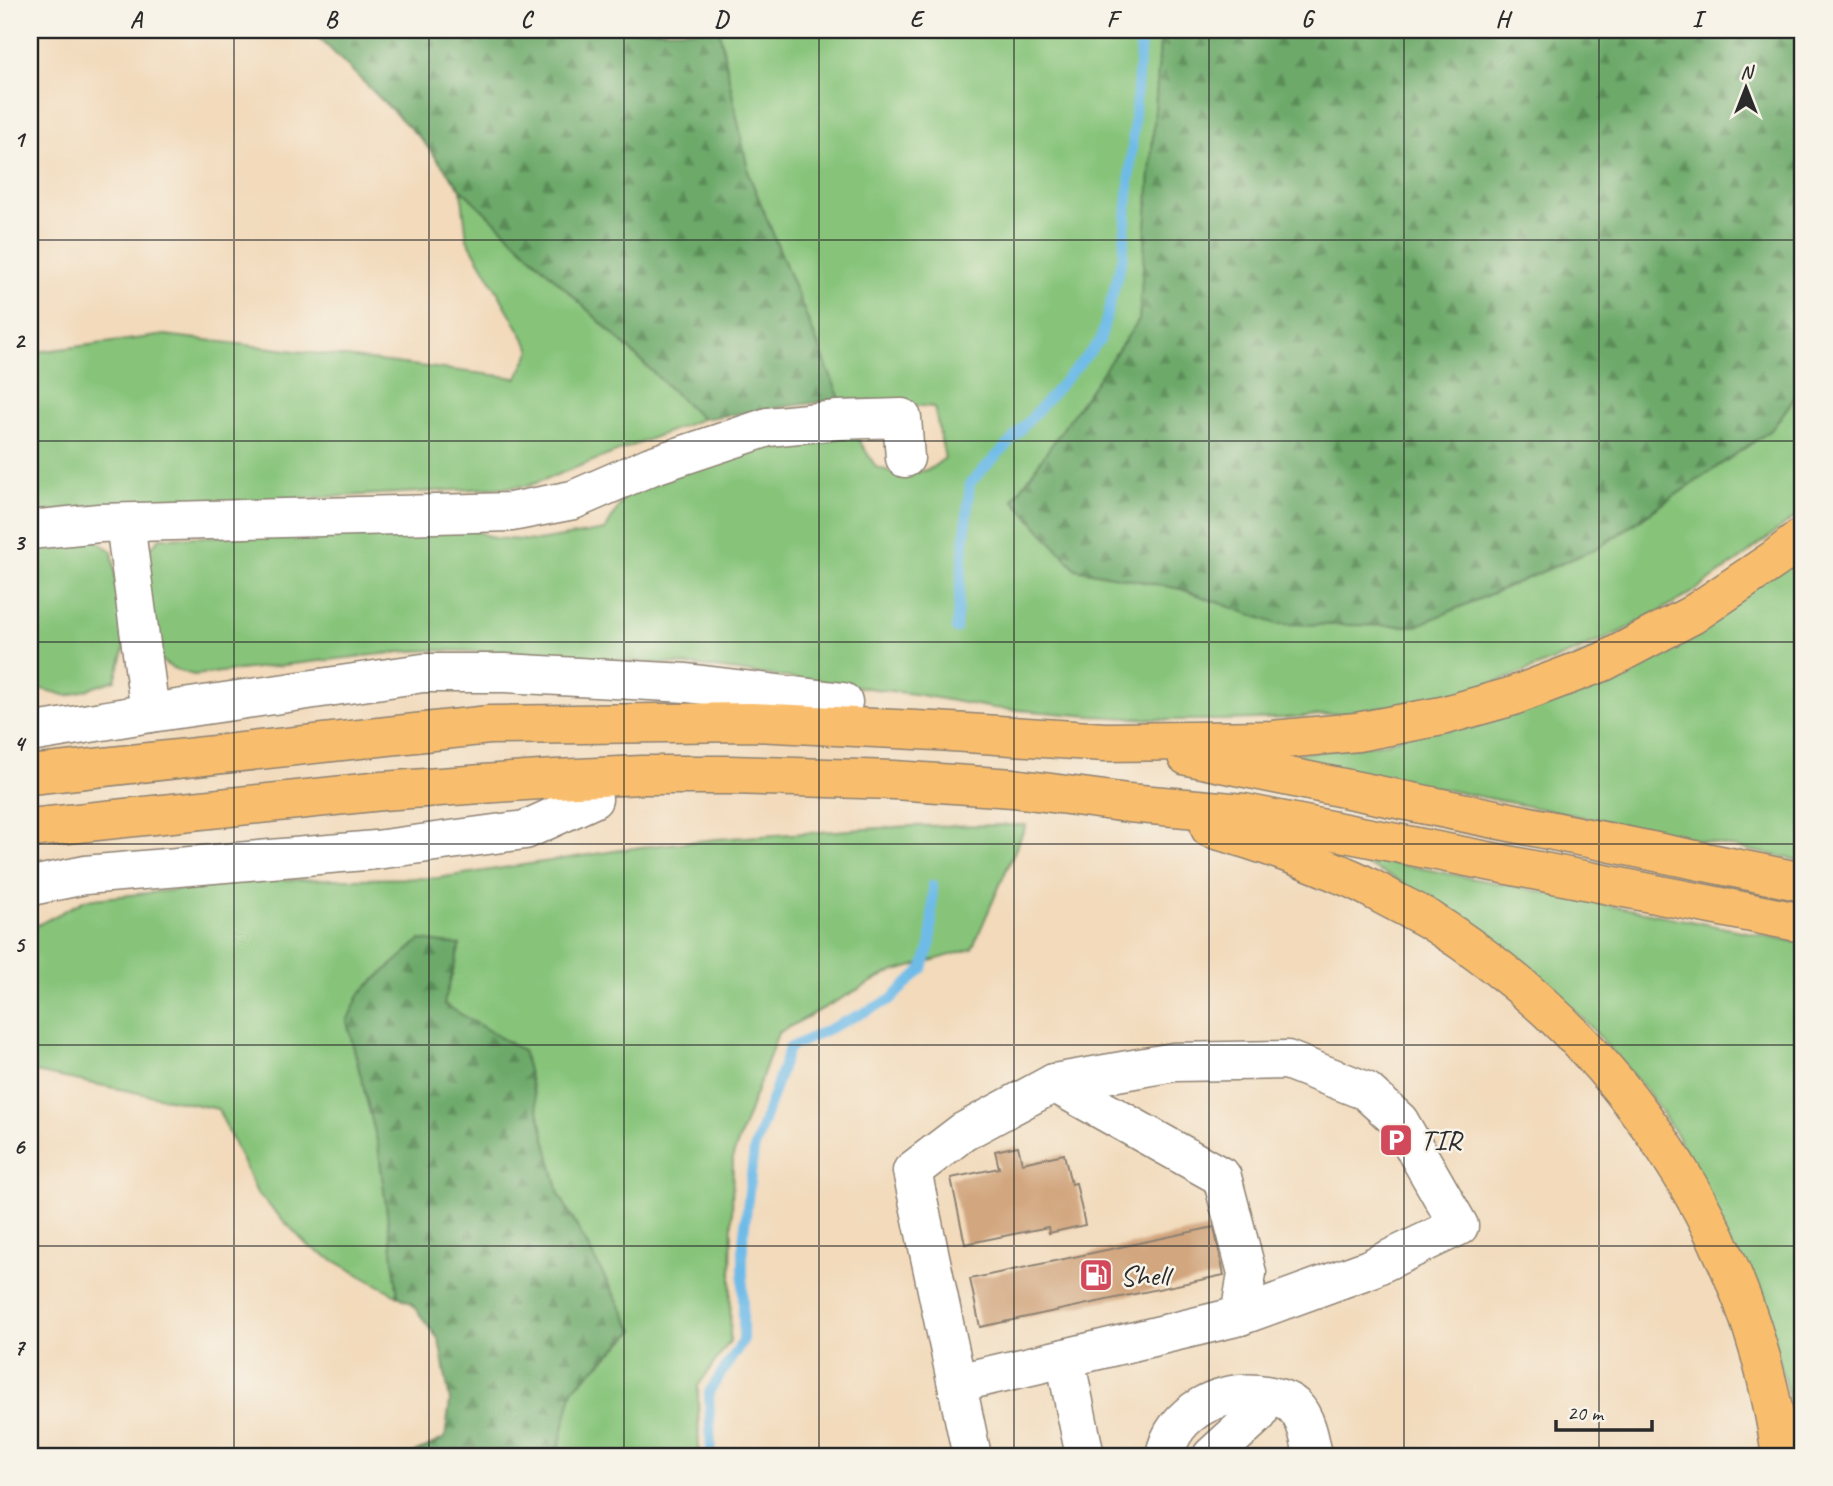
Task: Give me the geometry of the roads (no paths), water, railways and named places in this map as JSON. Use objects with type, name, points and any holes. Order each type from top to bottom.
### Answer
[{"type":"highway","points":[[30,775],[489,725],[752,722],[1105,742],[1273,740],[1357,732],[1443,716],[1510,697],[1603,662],[1692,615],[1803,537]]},
{"type":"highway","points":[[1105,742],[1188,756],[1803,881]]},
{"type":"highway","points":[[30,828],[382,791],[555,779],[642,775],[780,776],[933,782],[1244,813],[1803,923]]},
{"type":"highway","points":[[1128,803],[1238,836],[1347,876],[1428,919],[1498,967],[1559,1020],[1602,1064],[1652,1129],[1700,1205],[1727,1262],[1754,1335],[1770,1394],[1781,1456]]},
{"type":"lane","points":[[30,530],[99,523],[512,512],[573,500],[651,466],[768,427],[838,420],[902,418],[905,458]]},
{"type":"lane","points":[[125,523],[150,713]]},
{"type":"lane","points":[[30,733],[423,673],[505,673],[687,684],[843,702]]},
{"type":"lane","points":[[30,888],[85,875],[376,850],[525,830],[593,799]]},
{"type":"lane","points":[[957,1382],[1240,1316],[1369,1269],[1459,1226],[1399,1121],[1366,1091],[1287,1060],[1174,1062],[1054,1083],[963,1132],[912,1171],[972,1456]]},
{"type":"lane","points":[[1054,1083],[1223,1177],[1247,1273],[1240,1316]]},
{"type":"lane","points":[[1065,1358],[1085,1456]]},
{"type":"lane","points":[[1165,1456],[1172,1434],[1195,1409],[1229,1395],[1257,1393],[1283,1399],[1293,1405],[1299,1412],[1311,1446]]},
{"type":"lane","points":[[1185,1456],[1200,1430],[1215,1419],[1232,1414],[1258,1414],[1281,1420],[1311,1446]]},
{"type":"lane","points":[[1212,1456],[1258,1414]]},
{"type":"waterway","points":[[956,629],[970,483],[1100,341],[1123,256],[1142,30]]},
{"type":"waterway","points":[[711,1456],[709,1392],[743,1341],[743,1241],[754,1150],[789,1048],[890,1000],[923,968],[931,942],[933,885]]},
{"type":"place","name":"TIR","points":[[1396,1140]]},
{"type":"place","name":"Shell","points":[[1096,1275]]}]
